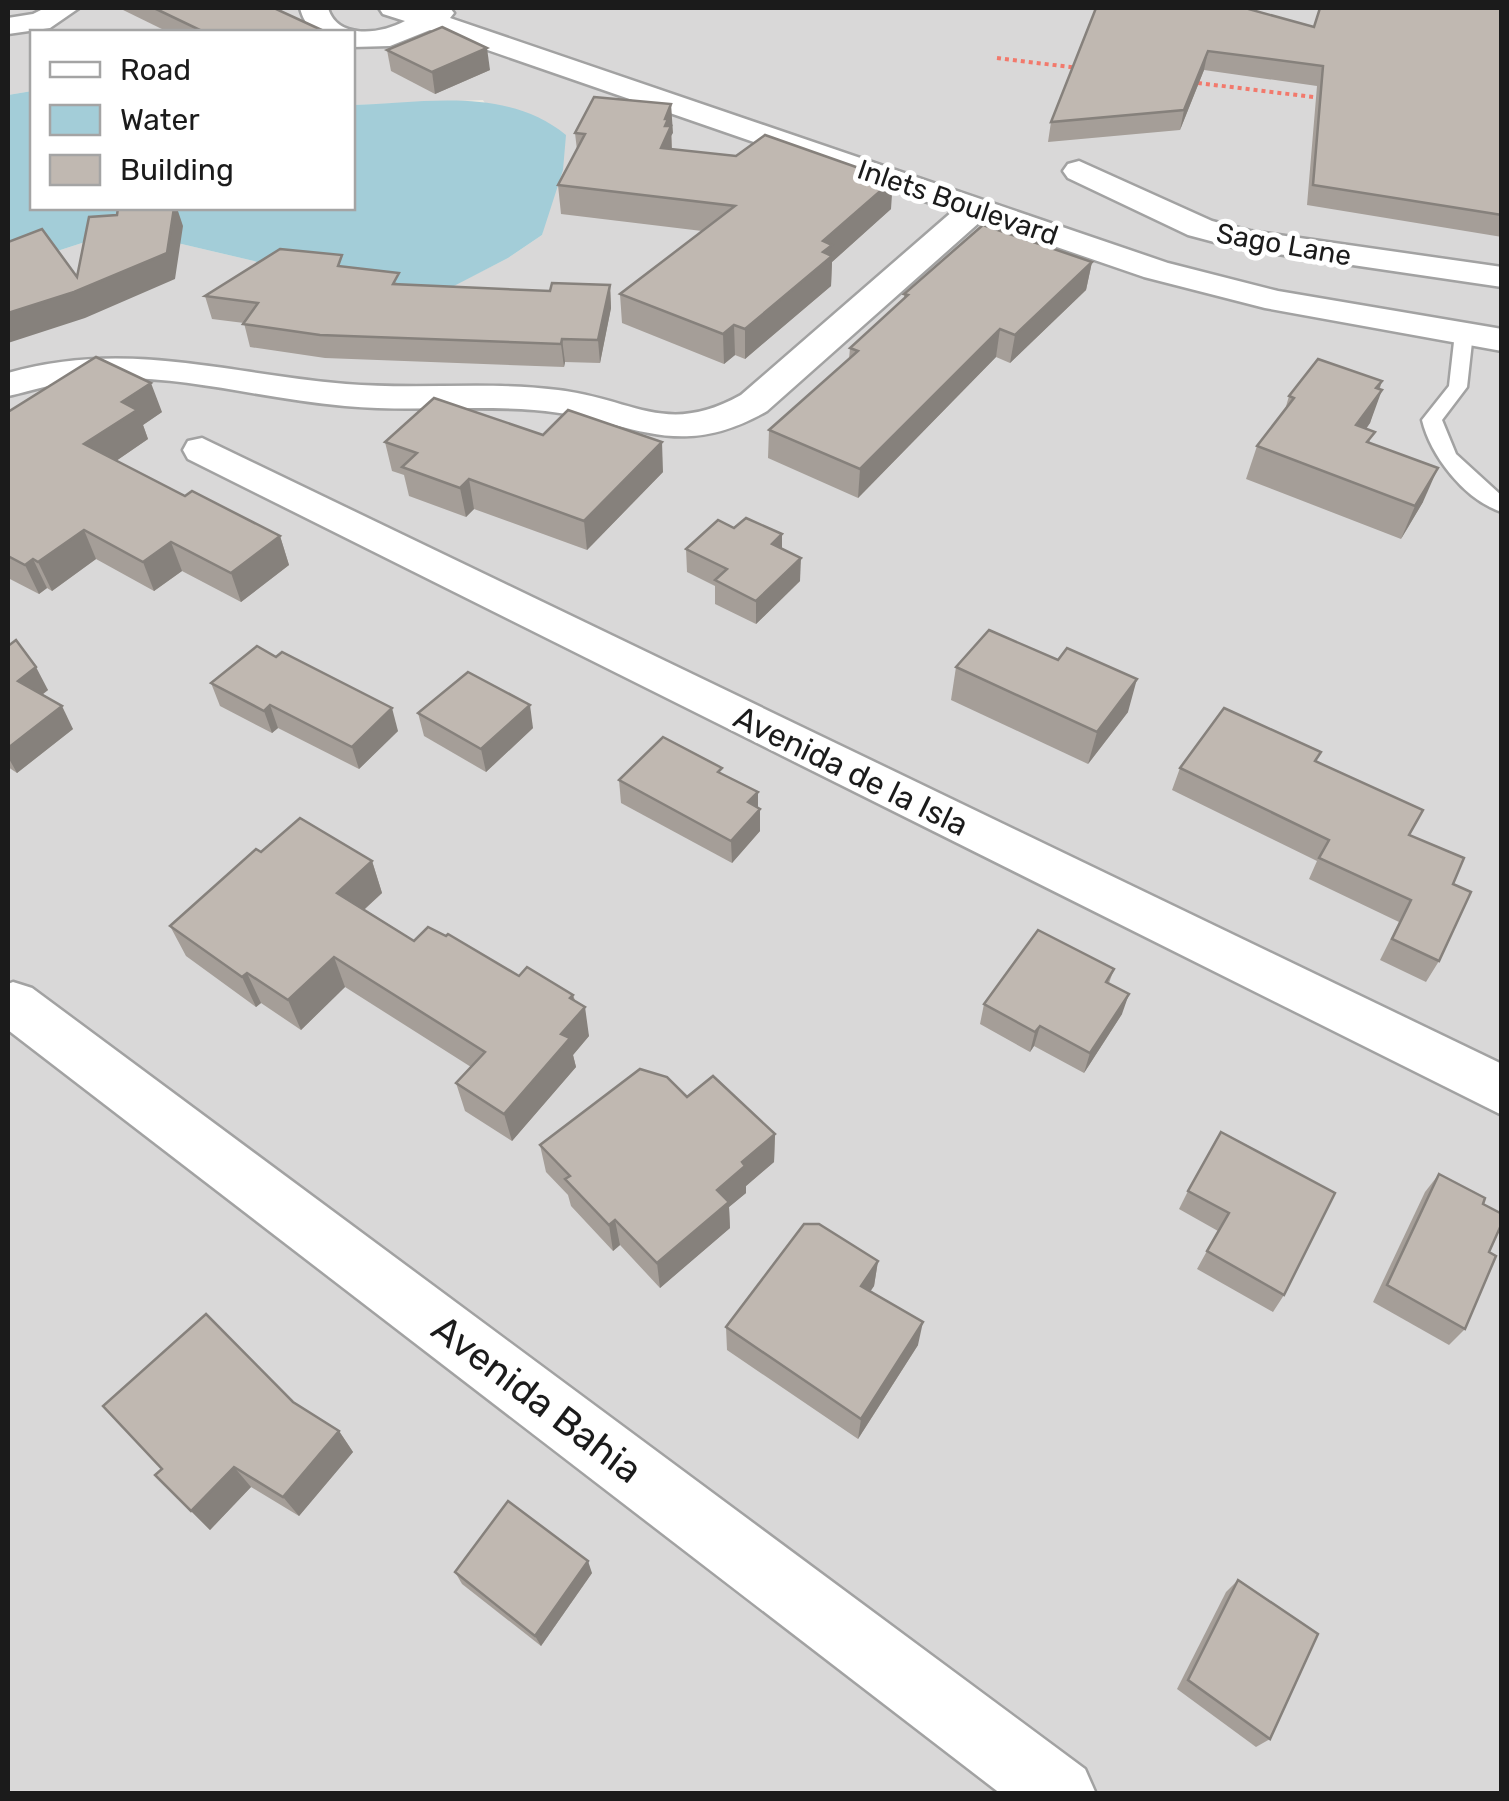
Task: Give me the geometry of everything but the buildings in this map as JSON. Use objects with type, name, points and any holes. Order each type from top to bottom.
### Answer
[{"type":"street","points":[[8,26],[40,22],[66,8]]},
{"type":"street","points":[[314,8],[318,23],[329,30]]},
{"type":"street","name":"Inlets Boulevard","points":[[392,8],[437,14],[976,208],[1192,281],[1277,301],[1502,340]]},
{"type":"street","points":[[355,38],[389,40],[404,36],[437,14]]},
{"type":"street","name":"Sago Lane","points":[[1079,170],[1200,228],[1249,242],[1502,277]]},
{"type":"street","points":[[8,384],[62,369],[132,366],[294,390],[395,398],[546,400],[671,428],[712,426],[754,403],[976,208]]},
{"type":"street","name":"Avenida de la Isla","points":[[202,450],[1502,1091]]},
{"type":"street","name":"Avenida Bahia","points":[[10,1002],[1060,1794]]},
{"type":"lane","points":[[1464,334],[1462,375],[1458,387],[1432,420],[1433,431],[1438,444],[1478,490],[1502,506]]},
{"type":"path","points":[[997,58],[1090,70]]},
{"type":"path","points":[[1182,81],[1332,99]]},
{"type":"shaded area","points":[[8,8],[1501,8],[1501,1793],[8,1793],[8,267],[122,230],[254,261],[346,294],[425,300],[508,258],[542,235],[548,208],[483,100],[355,105],[355,30],[30,30],[30,91],[8,95]]},
{"type":"water","points":[[30,91],[30,210],[355,210],[355,105],[464,101],[517,109],[566,135],[563,170],[542,235],[508,258],[425,301],[346,294],[254,261],[122,230],[8,267],[8,95]]}]
